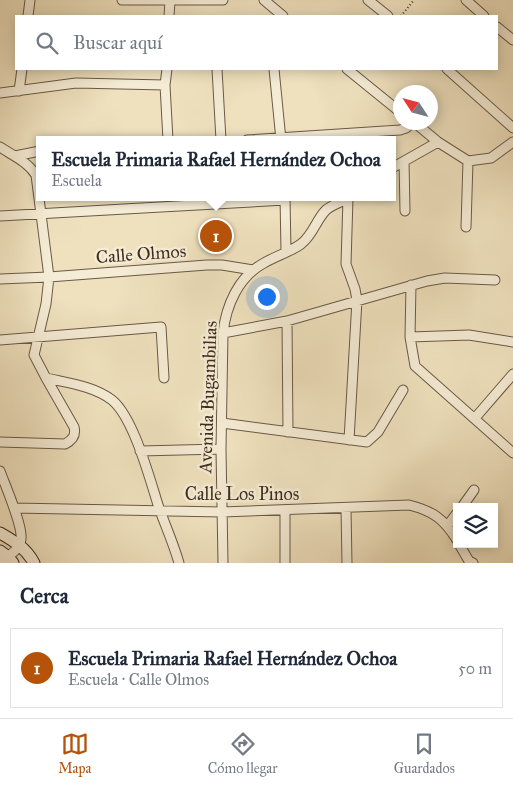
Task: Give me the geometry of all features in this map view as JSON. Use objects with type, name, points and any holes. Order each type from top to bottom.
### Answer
[{"type":"main road","points":[[0,533],[19,544],[34,563]]},
{"type":"street","points":[[28,15],[30,0]]},
{"type":"street","points":[[122,0],[223,0]]},
{"type":"street","points":[[264,0],[282,15]]},
{"type":"street","points":[[368,0],[387,15]]},
{"type":"street","points":[[466,0],[483,15]]},
{"type":"street","points":[[169,15],[170,1]]},
{"type":"street","points":[[498,28],[513,40]]},
{"type":"street","points":[[20,91],[22,70]]},
{"type":"street","points":[[167,70],[165,85],[168,136]]},
{"type":"street","points":[[217,70],[222,136]]},
{"type":"street","points":[[274,70],[280,136]]},
{"type":"street","points":[[348,70],[393,106]]},
{"type":"street","points":[[448,70],[513,128]]},
{"type":"street","points":[[0,93],[76,83],[165,85]]},
{"type":"street","points":[[320,136],[400,130]]},
{"type":"street","points":[[423,130],[468,161],[491,158],[513,142]]},
{"type":"street","points":[[396,166],[438,142]]},
{"type":"street","points":[[0,147],[32,169],[36,175]]},
{"type":"street","points":[[15,156],[36,152]]},
{"type":"street","points":[[404,161],[404,211]]},
{"type":"street","points":[[466,227],[468,161]]},
{"type":"street","points":[[0,442],[65,444],[73,438],[75,433],[74,427],[34,354],[46,304],[49,277],[39,201]]},
{"type":"street","points":[[0,216],[239,201]]},
{"type":"street","points":[[285,201],[286,252]]},
{"type":"street","points":[[253,270],[302,244],[326,210],[343,201]]},
{"type":"street","points":[[349,201],[346,264],[357,300],[349,440]]},
{"type":"street","name":"Calle Olmos","points":[[0,279],[207,265],[222,265],[253,270]]},
{"type":"street","name":"Avenida Bugambilias","points":[[223,563],[221,449],[223,333],[229,304],[253,270]]},
{"type":"street","points":[[223,333],[287,321],[410,285],[445,278],[495,280]]},
{"type":"street","points":[[410,285],[410,337],[415,366],[513,453]]},
{"type":"street","points":[[287,321],[288,432]]},
{"type":"street","points":[[0,340],[161,327],[164,378]]},
{"type":"street","points":[[410,337],[469,335],[513,342]]},
{"type":"street","points":[[475,418],[513,374]]},
{"type":"street","points":[[46,378],[88,388],[111,399],[126,417],[140,451],[179,563]]},
{"type":"street","points":[[222,423],[367,442],[378,432],[403,390]]},
{"type":"street","points":[[140,451],[221,449]]},
{"type":"street","points":[[0,471],[21,533],[19,544],[5,558]]},
{"type":"street","points":[[465,503],[474,490]]},
{"type":"street","name":"Calle Los Pinos","points":[[14,508],[222,512],[409,505],[422,508],[448,525],[453,533]]},
{"type":"street","points":[[346,508],[347,563]]},
{"type":"street","points":[[285,511],[285,563]]},
{"type":"street","points":[[448,525],[453,518]]},
{"type":"street","points":[[461,548],[469,561],[473,563]]},
{"type":"path","points":[[402,15],[414,0]]},
{"type":"place","name":"Escuela Primaria Rafael Hernández Ochoa","points":[[216,236]]}]
